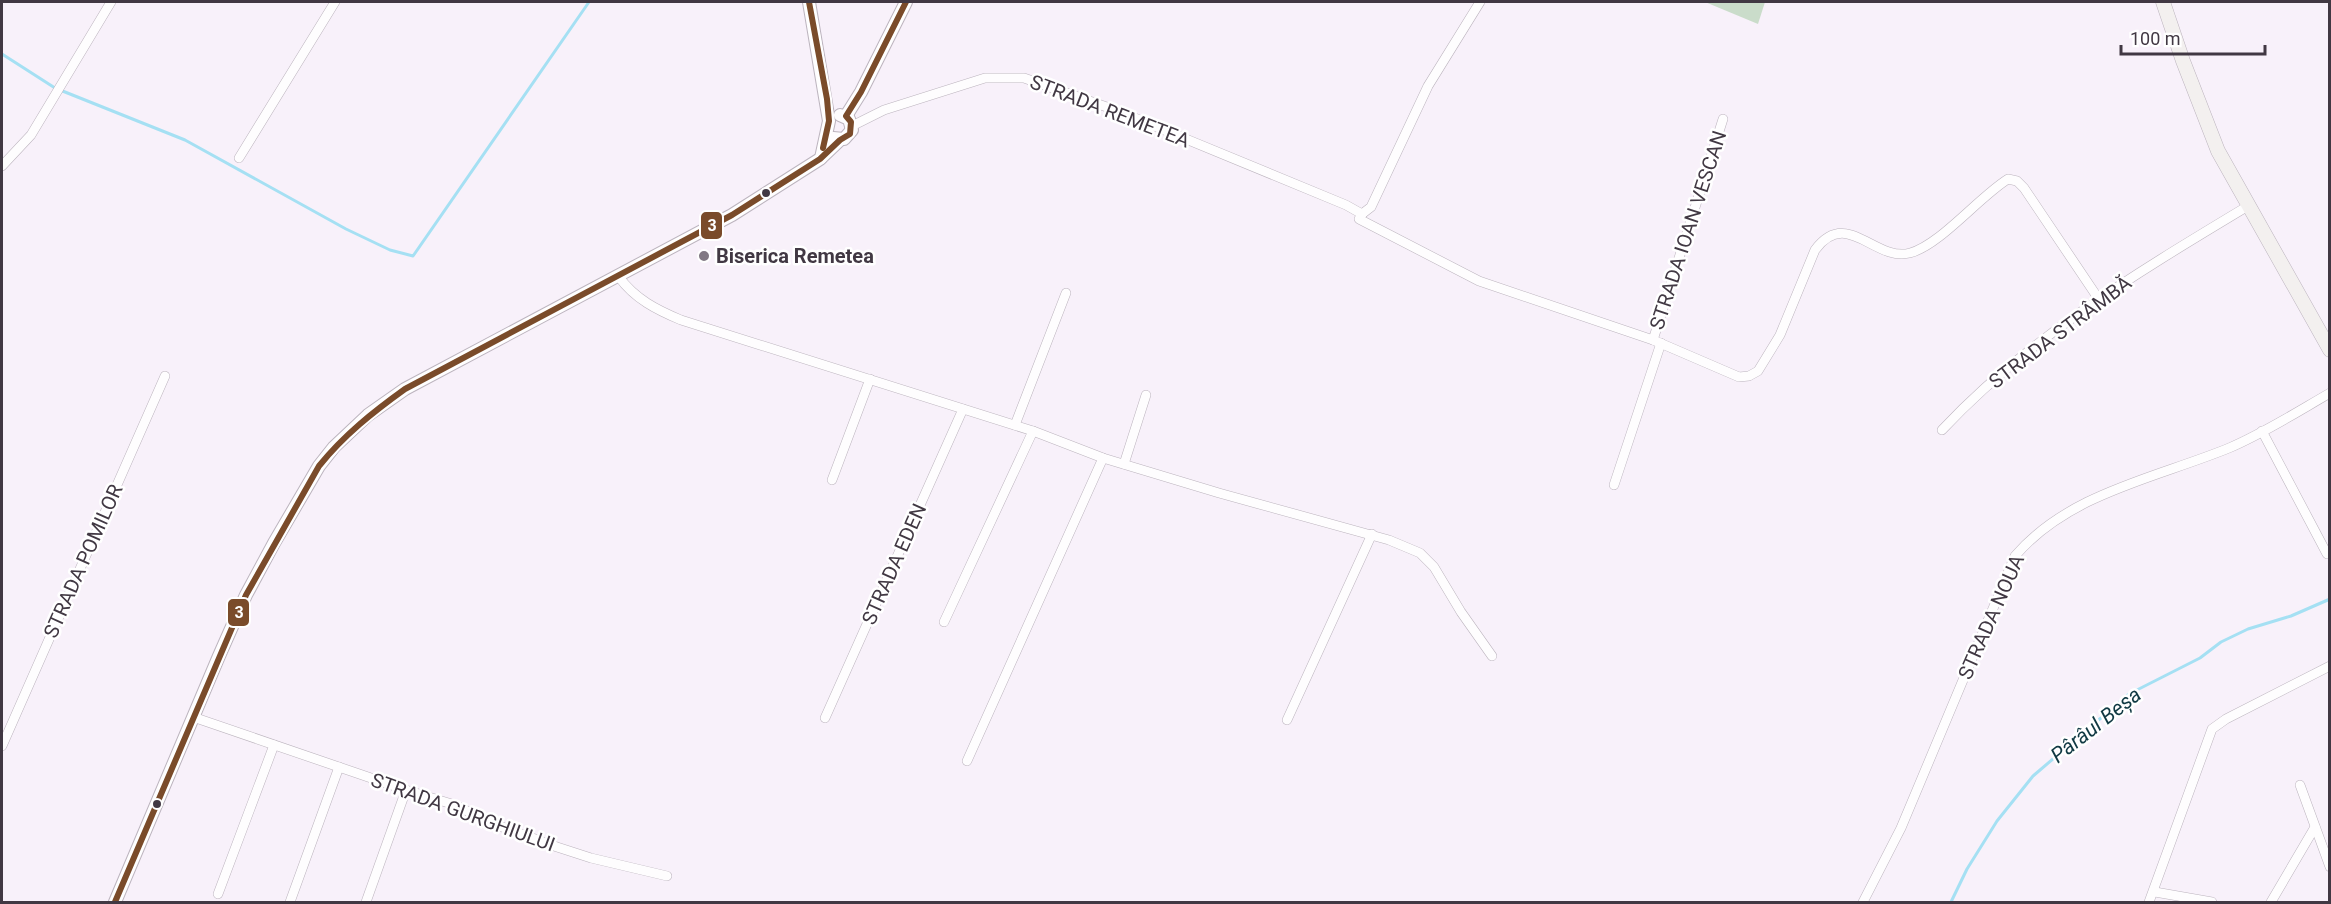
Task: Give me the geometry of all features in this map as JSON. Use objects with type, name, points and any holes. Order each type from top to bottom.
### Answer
[{"type":"main road","points":[[2163,2],[2183,61],[2218,150],[2330,350]]},
{"type":"street","points":[[2,166],[31,135],[111,2]]},
{"type":"street","points":[[239,158],[335,2]]},
{"type":"street","points":[[115,903],[246,595],[319,466],[350,430],[405,389],[424,378],[619,277],[732,215],[820,159],[850,134],[839,122],[827,99],[809,2]]},
{"type":"street","points":[[820,159],[839,122],[861,92],[906,2]]},
{"type":"street","points":[[1362,214],[1371,207],[1428,86],[1480,2]]},
{"type":"street","name":"STRADA REMETEA","points":[[839,122],[985,78],[1024,78],[1118,111],[1362,214]]},
{"type":"street","name":"STRADA IOAN VESCAN","points":[[1614,485],[1723,119]]},
{"type":"street","points":[[839,122],[832,137],[840,140]]},
{"type":"street","name":"STRADA IOAN VESCAN","points":[[1362,214],[1359,219],[1479,281],[1657,342],[1739,377],[1749,376],[1758,371],[1780,335],[1815,250],[1822,240],[1832,234],[1843,233],[1858,237],[1894,254],[1908,254],[1921,249],[1943,233],[2008,179],[2017,181],[2024,188],[2098,298]]},
{"type":"street","name":"STRADA STRÂMBĂ","points":[[1942,430],[1968,402],[2098,298],[2248,206]]},
{"type":"street","points":[[619,277],[639,299],[681,320],[1016,425],[1103,458],[1285,512],[1372,534],[1420,553],[1434,567],[1461,612],[1492,656]]},
{"type":"street","points":[[1016,425],[1066,293]]},
{"type":"street","name":"STRADA POMILOR","points":[[2,747],[165,376]]},
{"type":"street","points":[[832,480],[870,379]]},
{"type":"street","name":"STRADA NOUA","points":[[1863,903],[1901,828],[2015,556],[2026,543],[2049,525],[2113,490],[2230,447],[2330,393]]},
{"type":"street","points":[[1124,464],[1146,395]]},
{"type":"street","name":"STRADA EDEN","points":[[825,718],[963,409]]},
{"type":"street","points":[[944,622],[1033,431]]},
{"type":"street","points":[[2262,431],[2327,554]]},
{"type":"street","points":[[967,760],[1103,458]]},
{"type":"street","points":[[1287,720],[1372,534]]},
{"type":"street","points":[[2149,903],[2155,892],[2211,729],[2226,719],[2330,666]]},
{"type":"street","name":"STRADA GURGHIULUI","points":[[193,717],[455,805],[494,824],[557,847],[591,858],[667,876]]},
{"type":"street","points":[[218,894],[274,745]]},
{"type":"street","points":[[290,903],[339,767]]},
{"type":"street","points":[[2300,785],[2330,867]]},
{"type":"street","points":[[366,903],[406,790]]},
{"type":"street","points":[[2271,903],[2316,827]]},
{"type":"street","points":[[2155,892],[2212,903]]},
{"type":"green space","points":[[1705,2],[1765,2],[1758,24]]},
{"type":"waterway","points":[[60,90],[185,140],[346,229],[390,250],[413,256],[589,2]]},
{"type":"waterway","points":[[2,54],[55,88]]},
{"type":"waterway","name":"Pârâul Beșa","points":[[1951,902],[1967,869],[1997,821],[2033,776],[2129,694],[2200,658],[2221,642],[2248,629],[2291,616],[2330,599]]},
{"type":"transit line","name":"3","points":[[809,2],[827,99],[829,121],[823,148]]},
{"type":"transit line","name":"3","points":[[115,902],[246,595],[319,466],[338,444],[359,424],[405,389],[732,215],[820,159],[850,134],[851,122],[846,116],[861,92],[906,2]]},
{"type":"place","name":"Biserica Remetea","points":[[704,256]]}]
